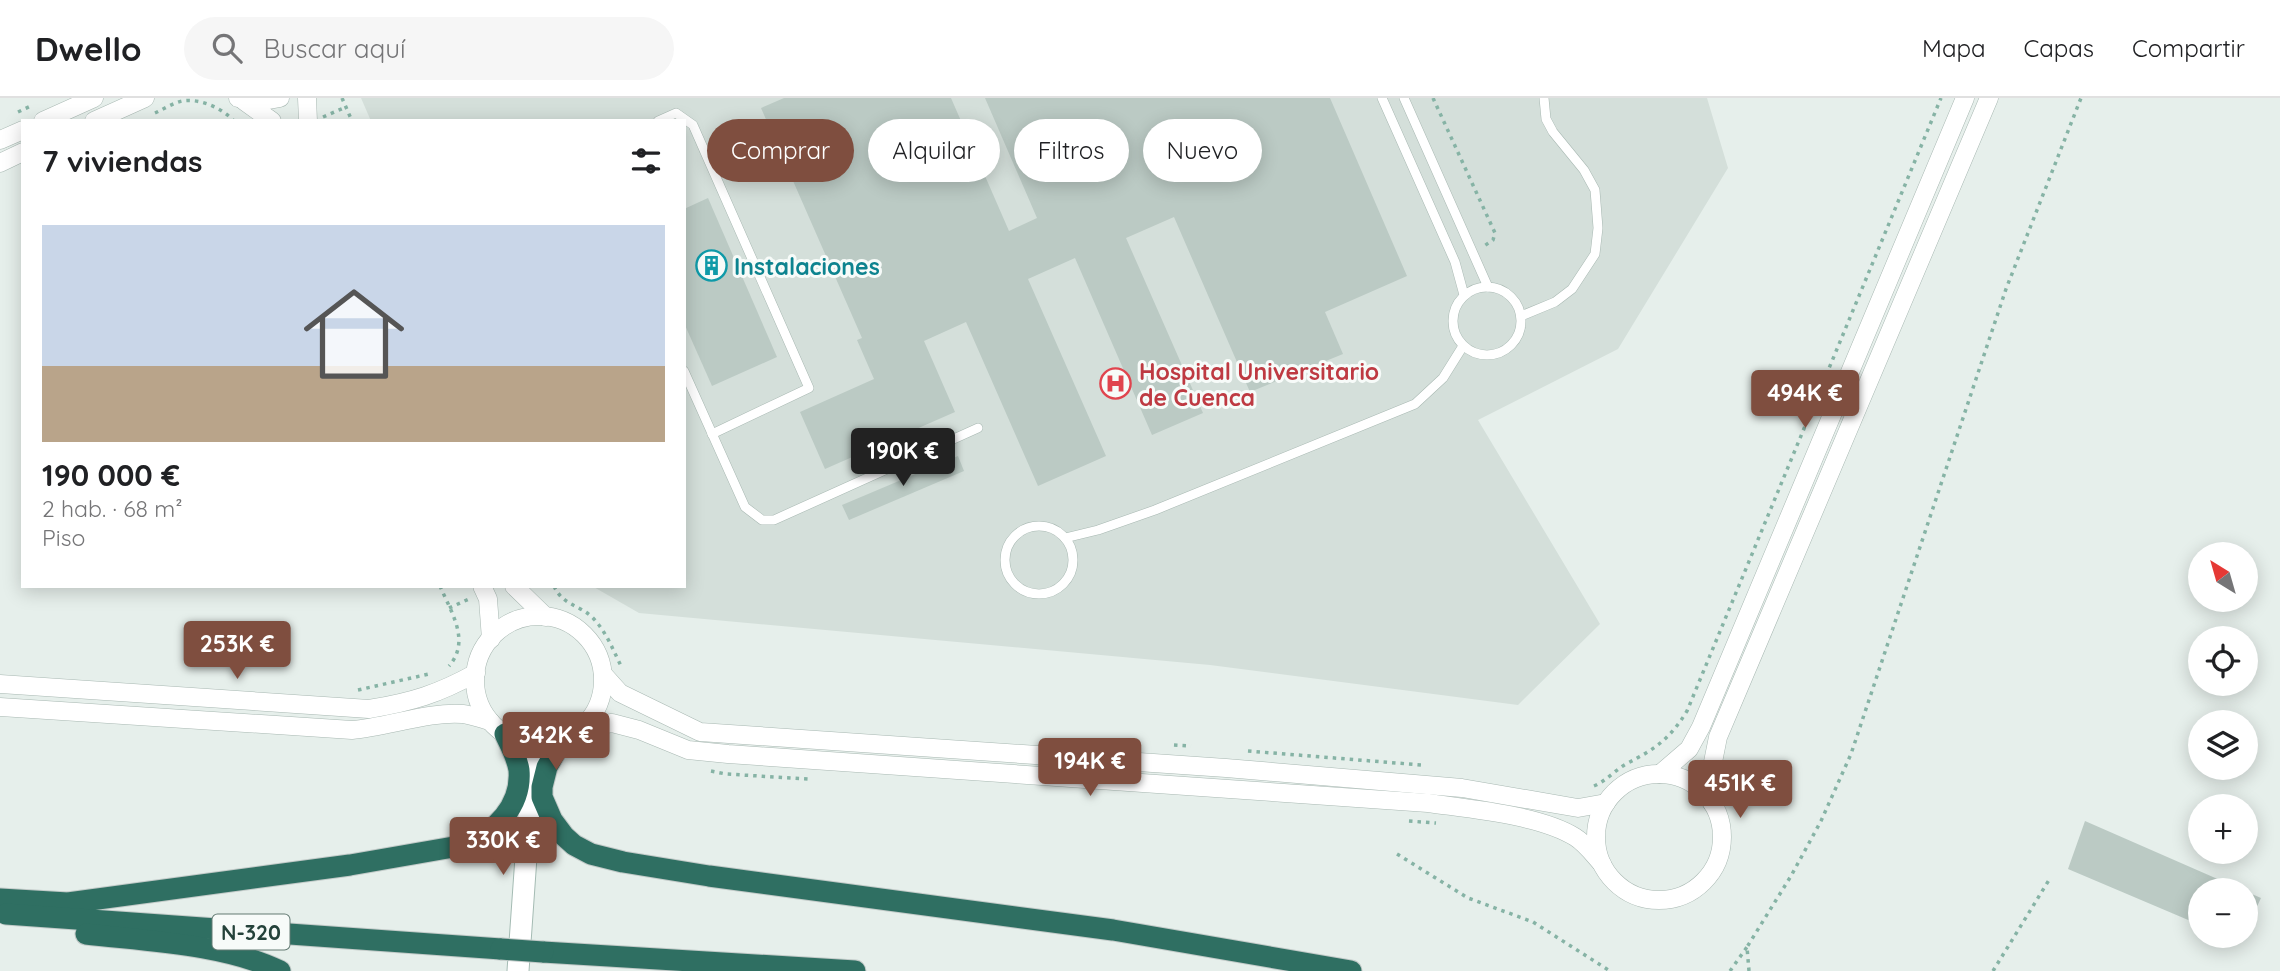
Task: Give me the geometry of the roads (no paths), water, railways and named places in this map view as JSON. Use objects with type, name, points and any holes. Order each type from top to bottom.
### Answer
[{"type":"highway","points":[[0,899],[80,902],[337,867],[465,845],[482,838],[498,826],[514,799],[519,770],[504,732]]},
{"type":"highway","points":[[553,742],[542,797],[552,820],[564,836],[591,854],[709,876],[1113,930],[1351,971]]},
{"type":"highway","name":"N-320","points":[[0,913],[542,952],[855,971]]},
{"type":"highway","points":[[0,925],[193,946],[264,963],[280,971]]},
{"type":"street","points":[[40,112],[94,98]]},
{"type":"street","points":[[240,99],[258,102],[280,98]]},
{"type":"street","points":[[307,98],[308,119]]},
{"type":"street","points":[[1660,774],[1689,749],[1701,727],[1965,98]]},
{"type":"street","points":[[518,971],[531,786],[538,757],[553,742],[581,728],[612,723],[639,730],[688,750],[1427,803],[1488,812],[1561,830],[1577,838],[1618,885],[1642,898],[1669,899],[1686,894],[1707,878],[1720,854],[1721,828],[1712,803],[1712,767],[1718,737],[1989,98]]},
{"type":"street","points":[[240,99],[269,119]]},
{"type":"street","points":[[102,119],[147,107]]},
{"type":"street","points":[[0,140],[18,122]]},
{"type":"street","points":[[0,163],[21,153]]},
{"type":"street","points":[[483,588],[488,599],[491,639]]},
{"type":"street","points":[[516,588],[546,617]]},
{"type":"street","points":[[531,786],[529,768],[478,698],[476,673],[480,657],[491,639],[512,623],[528,617],[546,617],[565,622],[581,632],[594,646],[603,674],[597,707],[581,728]]},
{"type":"street","points":[[0,684],[369,709],[420,699],[443,691],[476,673]]},
{"type":"street","points":[[603,674],[620,693],[700,732],[1226,768],[1462,788],[1578,808],[1606,803]]},
{"type":"street","points":[[0,706],[352,730],[463,714],[504,732],[553,742]]},
{"type":"street","points":[[1602,864],[1597,849],[1599,817],[1616,790],[1629,781],[1644,775],[1675,776],[1690,781],[1712,803]]},
{"type":"lane","points":[[1382,98],[1455,262],[1464,295]]},
{"type":"lane","points":[[1404,98],[1488,286]]},
{"type":"lane","points":[[1521,316],[1555,302],[1572,289],[1595,254],[1598,228],[1595,190],[1584,170],[1552,132],[1546,119],[1544,98]]},
{"type":"lane","points":[[662,119],[676,113],[684,119]]},
{"type":"lane","points":[[686,120],[693,125],[809,388],[712,434]]},
{"type":"lane","points":[[1488,286],[1506,292],[1513,299],[1521,316],[1518,334],[1507,349],[1498,354],[1479,355],[1463,346],[1454,332],[1453,316],[1464,295],[1488,286]]},
{"type":"lane","points":[[1065,538],[1073,555],[1073,565],[1064,583],[1057,589],[1038,594],[1028,592],[1012,582],[1004,564],[1005,554],[1013,537],[1021,530],[1040,525],[1049,527],[1065,538],[1098,530],[1155,510],[1415,404],[1443,378],[1463,346]]},
{"type":"lane","points":[[686,376],[745,507],[762,520],[774,520],[978,428]]},
{"type":"place","name":"Instalaciones","points":[[711,266]]},
{"type":"place","name":"Hospital Universitario de Cuenca","points":[[1116,384]]}]
